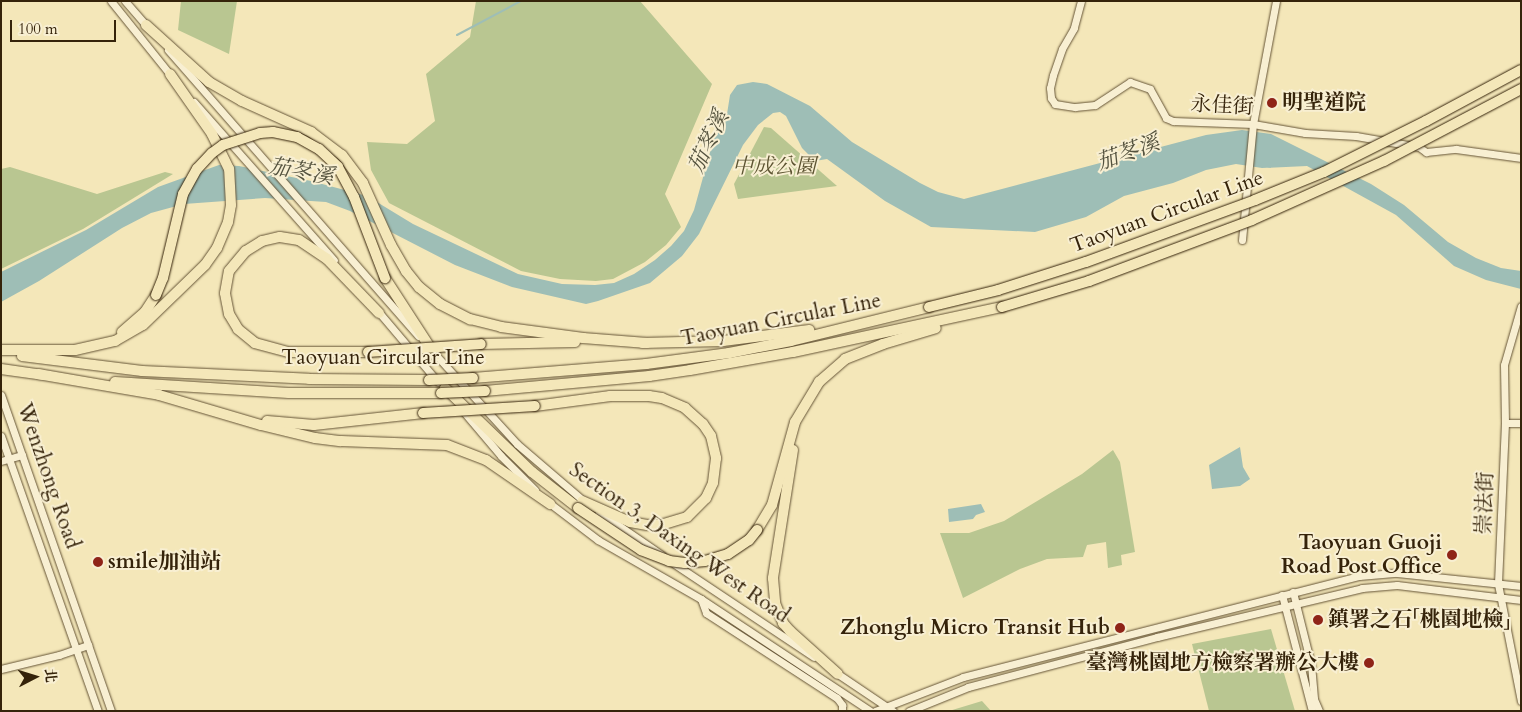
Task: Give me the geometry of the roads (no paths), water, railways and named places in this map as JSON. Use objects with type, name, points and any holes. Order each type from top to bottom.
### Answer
[{"type":"highway","points":[[146,25],[209,82],[242,101],[311,132],[342,155],[363,183],[399,259],[419,287],[453,312],[484,323],[583,338],[647,342]]},
{"type":"highway","name":"Taoyuan Circular Line","points":[[1,352],[32,354],[142,371],[309,379],[430,380],[646,364],[738,351],[871,322],[998,290],[1086,262],[1255,200],[1324,172],[1426,121],[1521,70]]},
{"type":"highway","points":[[32,354],[86,348],[115,342],[143,325],[211,258],[224,234],[230,215],[232,195],[229,169],[212,134],[170,74]]},
{"type":"highway","name":"Taoyuan Circular Line","points":[[1,369],[142,384],[289,393],[441,388],[485,391],[545,387],[674,372],[793,352],[934,325],[1002,308],[1089,281],[1176,250],[1260,216],[1384,161],[1521,89]]},
{"type":"highway","points":[[86,348],[113,338],[130,326],[145,312],[156,295],[168,260],[183,194],[197,169],[212,152],[223,145],[260,133],[273,132],[297,137],[319,149],[338,167],[354,197],[385,278],[435,355]]},
{"type":"highway","points":[[379,313],[326,259],[299,240],[280,237],[262,241],[246,251],[229,271],[225,293],[229,314],[238,329],[263,347],[288,352],[368,352],[481,344],[647,342],[755,338],[871,322]]},
{"type":"highway","points":[[441,388],[526,467],[641,550],[669,561],[685,563],[705,562],[728,554],[749,540],[757,530],[772,505],[795,422],[808,397],[831,369],[845,359],[934,325]]},
{"type":"highway","points":[[38,374],[159,395],[215,410],[281,423],[314,425],[423,413],[535,406],[610,396],[649,396],[662,398],[685,408],[703,424],[711,436],[716,458],[713,483],[703,502],[687,517],[661,525],[647,525],[630,522],[580,505]]},
{"type":"highway","points":[[808,397],[794,447],[775,565],[774,593],[779,613],[790,632],[838,674]]},
{"type":"highway","points":[[215,410],[261,426],[315,438],[341,441],[430,443],[460,449],[486,460],[550,504]]},
{"type":"street","name":"Section 3, Daxing West Road","points":[[111,1],[170,74],[294,214],[441,388],[501,456],[550,504],[598,540],[701,599],[870,711]]},
{"type":"street","name":"Section 3, Daxing West Road","points":[[125,1],[435,355],[517,444],[580,505],[889,709]]},
{"type":"street","name":"永佳街","points":[[1081,1],[1074,28],[1062,49],[1053,75],[1051,98],[1055,104],[1075,107],[1096,105],[1130,82],[1150,89],[1166,118],[1173,121],[1253,124],[1305,133],[1356,136],[1419,147],[1426,152],[1456,149],[1521,158]]},
{"type":"street","points":[[1242,240],[1253,124],[1276,1]]},
{"type":"street","name":"崇法街","points":[[1521,306],[1504,366],[1506,423],[1498,584],[1521,701]]},
{"type":"street","name":"Wenzhong Road","points":[[1,395],[111,711]]},
{"type":"street","points":[[1506,423],[1521,422]]},
{"type":"street","name":"Wenzhong Road","points":[[1,436],[98,711]]},
{"type":"street","points":[[1,462],[22,455]]},
{"type":"street","points":[[874,711],[889,709],[963,677],[1359,576],[1381,573],[1521,586]]},
{"type":"street","points":[[909,711],[968,688],[1362,588],[1385,585],[1521,600]]},
{"type":"street","points":[[1293,592],[1311,664],[1314,699],[1319,711]]},
{"type":"street","points":[[1282,595],[1312,711]]},
{"type":"street","points":[[701,599],[706,614],[837,698],[842,705],[842,711]]},
{"type":"street","points":[[1089,644],[1092,655]]},
{"type":"street","points":[[1,669],[76,650],[88,645]]},
{"type":"water","points":[[753,82],[767,84],[810,106],[852,142],[920,183],[938,192],[964,199],[1206,135],[1242,130],[1271,134],[1371,184],[1404,205],[1448,242],[1476,258],[1501,268],[1521,271],[1521,289],[1486,280],[1454,266],[1396,215],[1307,166],[1262,168],[1236,164],[1206,170],[1173,183],[1124,196],[1086,217],[1035,232],[931,227],[885,201],[827,159],[815,161],[802,148],[786,116],[780,112],[773,113],[758,125],[743,145],[699,234],[682,256],[650,283],[586,304],[512,287],[455,265],[350,211],[326,202],[265,198],[184,204],[151,213],[122,228],[39,281],[1,302],[1,272],[86,230],[158,187],[219,165],[239,166],[311,181],[367,196],[413,224],[518,274],[562,284],[595,285],[614,283],[634,274],[655,260],[684,231],[694,210],[715,134],[727,114],[730,95],[737,85]]},
{"type":"water","points":[[1240,447],[1243,467],[1250,479],[1240,486],[1212,489],[1209,465]]},
{"type":"water","points":[[981,504],[985,512],[976,515],[973,519],[949,522],[948,509]]},
{"type":"waterway","points":[[457,35],[521,1]]},
{"type":"place","name":"明聖道院","points":[[1272,103]]},
{"type":"place","name":"Taoyuan Guoji Road Post Office","points":[[1452,555]]},
{"type":"place","name":"smile加油站","points":[[98,562]]},
{"type":"place","name":"鎮署之石「桃園地檢」","points":[[1318,620]]},
{"type":"place","name":"Zhonglu Micro Transit Hub","points":[[1120,628]]},
{"type":"place","name":"臺灣桃園地方檢察署辦公大樓","points":[[1369,663]]},
{"type":"water label","name":"茄苳溪","points":[[709,142]]},
{"type":"water label","name":"茄苳溪","points":[[1128,153]]},
{"type":"water label","name":"茄苳溪","points":[[301,172]]},
{"type":"park label","name":"中成公園","points":[[774,167]]}]
